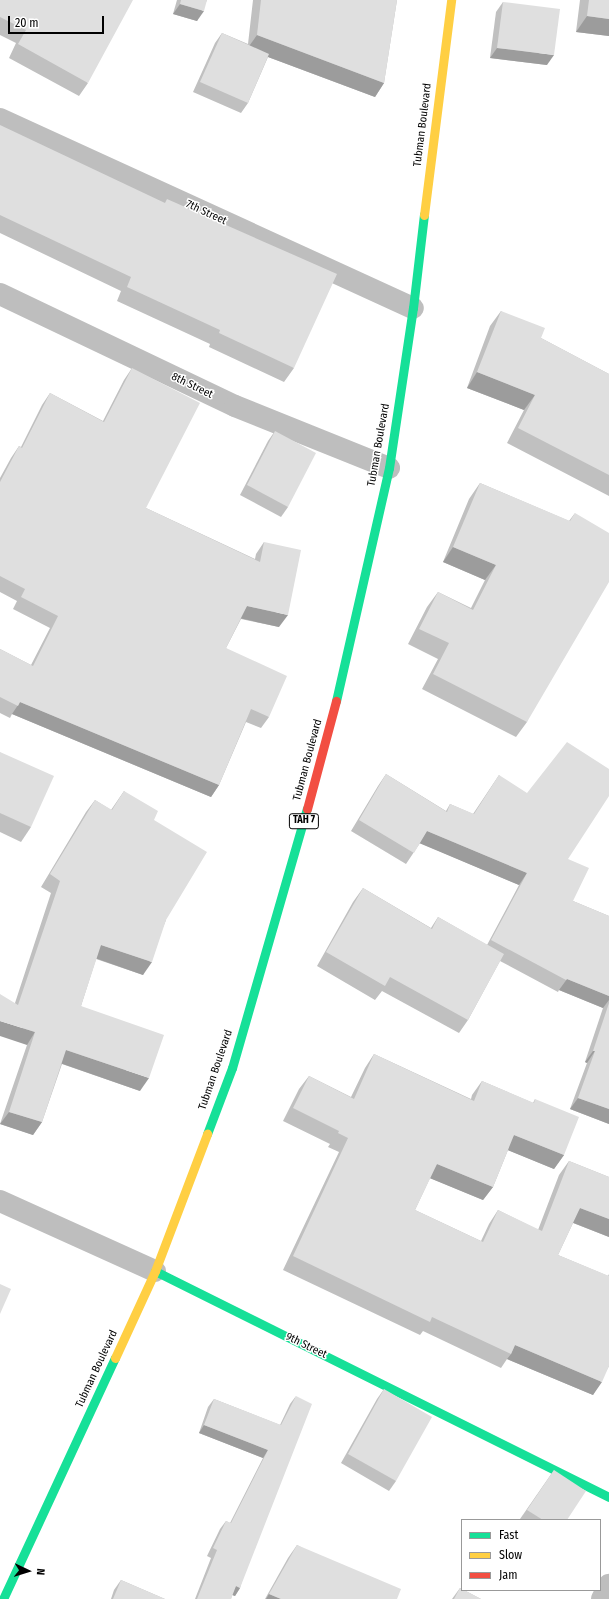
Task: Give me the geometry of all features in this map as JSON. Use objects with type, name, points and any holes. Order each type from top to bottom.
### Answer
[{"type":"main road","name":"Tubman Boulevard","points":[[3,1599],[155,1271],[232,1068],[305,817],[344,670],[389,468],[413,308],[451,0]]},
{"type":"main road","name":"9th Street","points":[[155,1271],[609,1497]]},
{"type":"street","name":"7th Street","points":[[0,119],[413,308]]},
{"type":"street","name":"8th Street","points":[[0,294],[235,406],[389,468]]},
{"type":"street","name":"9th Street","points":[[0,1201],[155,1271]]},
{"type":"street","points":[[602,1599],[609,1585]]},
{"type":"building","points":[[0,0],[133,0],[88,83],[18,44],[26,30],[0,17]]},
{"type":"building","points":[[181,0],[207,0],[204,11],[180,4]]},
{"type":"building","points":[[261,0],[397,0],[384,83],[257,35]]},
{"type":"building","points":[[589,0],[609,0],[609,19],[587,16]]},
{"type":"building","points":[[503,2],[560,9],[554,55],[497,48]]},
{"type":"building","points":[[222,33],[269,54],[248,103],[200,82]]},
{"type":"building","points":[[0,125],[165,203],[167,199],[337,274],[294,368],[219,333],[220,330],[127,287],[131,277],[0,215]]},
{"type":"building","points":[[501,311],[545,328],[541,338],[609,374],[609,475],[518,428],[535,395],[477,372]]},
{"type":"building","points":[[132,368],[200,403],[146,508],[260,562],[264,542],[301,550],[288,615],[247,606],[226,648],[287,676],[269,717],[251,709],[219,785],[20,702],[18,706],[0,697],[0,649],[33,666],[58,616],[21,597],[25,589],[0,576],[0,482],[19,446],[22,448],[50,393],[104,422]]},
{"type":"building","points":[[275,431],[316,453],[288,507],[247,485]]},
{"type":"building","points":[[480,483],[570,521],[575,513],[609,533],[609,582],[527,722],[433,674],[449,643],[419,629],[438,592],[473,610],[496,565],[453,547]]},
{"type":"building","points":[[567,742],[609,769],[609,796],[568,859],[589,868],[573,901],[609,916],[609,996],[567,979],[566,980],[491,940],[527,873],[427,831],[414,853],[359,820],[386,774],[447,812],[450,804],[474,814],[499,775],[527,793]]},
{"type":"building","points":[[0,752],[54,776],[31,827],[0,813]]},
{"type":"building","points":[[124,791],[158,811],[154,820],[207,852],[166,920],[152,962],[101,945],[81,1006],[164,1035],[149,1078],[66,1050],[42,1122],[9,1112],[35,1032],[0,1021],[0,994],[18,1005],[60,881],[50,874],[95,800],[112,810]]},
{"type":"building","points":[[363,888],[432,929],[438,917],[504,954],[468,1020],[390,977],[385,986],[326,952]]},
{"type":"building","points":[[609,1003],[609,1109],[578,1098],[595,1051],[593,1051]]},
{"type":"building","points":[[374,1054],[474,1101],[482,1081],[534,1103],[535,1099],[579,1117],[564,1155],[514,1135],[493,1187],[437,1164],[415,1210],[483,1242],[498,1210],[542,1231],[569,1161],[609,1177],[609,1219],[580,1208],[558,1255],[609,1276],[609,1366],[602,1382],[515,1345],[511,1354],[432,1317],[430,1322],[293,1256],[348,1138],[338,1133],[339,1131],[293,1108],[309,1076],[354,1099]]},
{"type":"building","points":[[0,1284],[11,1289],[0,1314]]},
{"type":"building","points":[[384,1389],[432,1417],[396,1481],[348,1454]]},
{"type":"building","points":[[296,1396],[312,1404],[240,1588],[236,1586],[231,1599],[197,1599],[217,1550],[213,1548],[226,1521],[231,1523],[268,1450],[204,1425],[214,1399],[281,1425]]},
{"type":"building","points":[[554,1470],[586,1491],[568,1519],[541,1519],[527,1510]]},
{"type":"building","points":[[297,1545],[401,1589],[397,1599],[281,1599],[269,1594]]},
{"type":"building","points":[[121,1580],[165,1599],[113,1599]]},
{"type":"building","points":[[460,1588],[461,1591],[466,1591],[481,1599],[454,1599]]},
{"type":"traffic: fast","points":[[336,701],[389,468],[413,308],[424,215]]},
{"type":"traffic: fast","points":[[207,1134],[232,1068],[307,809]]},
{"type":"traffic: fast","points":[[155,1271],[609,1497]]},
{"type":"traffic: fast","points":[[3,1599],[115,1358]]},
{"type":"traffic: slow","points":[[424,215],[451,0]]},
{"type":"traffic: slow","points":[[115,1358],[155,1271],[207,1134]]},
{"type":"traffic: jam","points":[[307,809],[336,701]]}]
